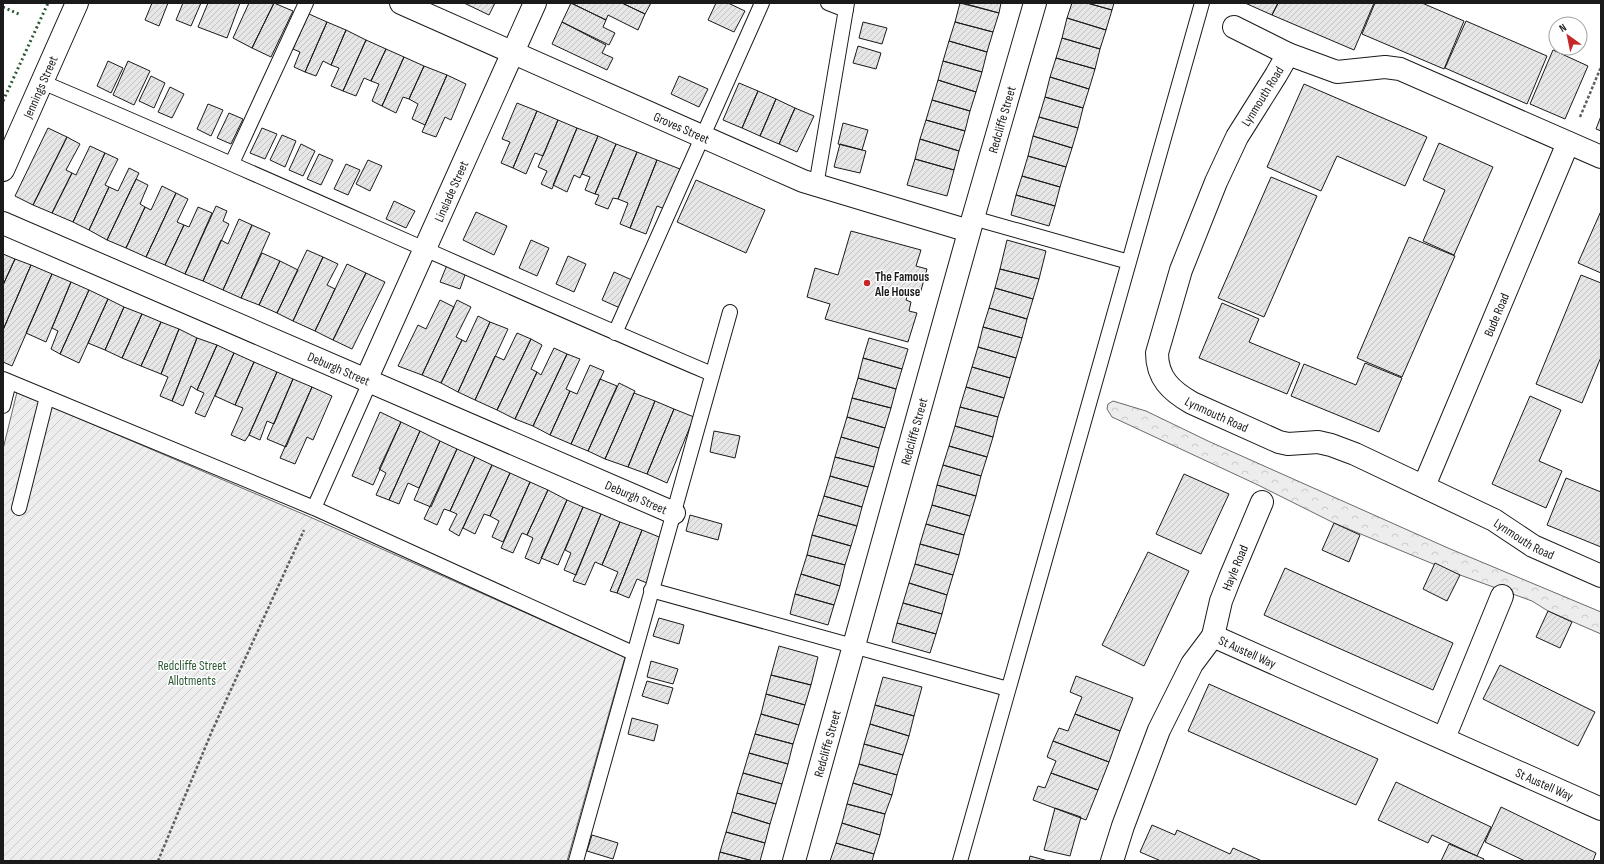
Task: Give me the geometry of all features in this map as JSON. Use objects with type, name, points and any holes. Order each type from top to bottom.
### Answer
[{"type":"street","name":"Jennings Street","points":[[3,170],[10,136],[42,82],[77,3]]},
{"type":"street","name":"Groves Street","points":[[401,3],[513,51],[816,186],[971,224]]},
{"type":"street","name":"Linslade Street","points":[[368,381],[425,249],[535,3]]},
{"type":"street","name":"Redcliffe Street","points":[[794,861],[971,224],[1035,3]]},
{"type":"street","name":"Lynmouth Road","points":[[1234,27],[1288,54],[1338,72],[1385,67],[1400,69],[1601,156]]},
{"type":"street","name":"Lynmouth Road","points":[[1288,54],[1237,137],[1183,264],[1157,353],[1160,372],[1171,388],[1179,395],[1265,436],[1288,444],[1313,442],[1331,445],[1424,486],[1494,520],[1533,546],[1601,576]]},
{"type":"street","name":"Bude Road","points":[[1424,486],[1568,143]]},
{"type":"street","name":"Deburgh Street","points":[[3,223],[674,513]]},
{"type":"street","name":"Hayle Road","points":[[1213,636],[1221,601],[1262,502]]},
{"type":"street","points":[[1444,738],[1502,596]]},
{"type":"street","name":"St Austell Way","points":[[1112,861],[1123,826],[1160,730],[1192,664],[1213,636],[1601,809]]},
{"type":"lane","points":[[232,163],[306,3]]},
{"type":"lane","points":[[615,333],[704,137],[762,3]]},
{"type":"lane","points":[[816,186],[846,6],[828,3]]},
{"type":"lane","points":[[960,861],[1202,3]]},
{"type":"lane","points":[[42,82],[232,163],[615,333],[712,374]]},
{"type":"lane","points":[[971,224],[1129,262]]},
{"type":"lane","points":[[576,861],[633,653],[730,312]]},
{"type":"lane","points":[[3,406],[6,381],[314,508],[633,653]]},
{"type":"lane","points":[[314,508],[368,381]]},
{"type":"lane","points":[[19,508],[47,397]]},
{"type":"lane","points":[[651,590],[1008,689]]},
{"type":"path","points":[[1568,143],[1601,67]]},
{"type":"path","points":[[158,861],[212,731],[314,508]]},
{"type":"green space","name":"Redcliffe Street Allotments","points":[[17,392],[310,517],[625,657],[567,861],[3,861],[3,449]]},
{"type":"green space","points":[[1113,401],[1146,411],[1208,441],[1448,548],[1601,612],[1601,634],[1548,611],[1532,601],[1460,575],[1334,523],[1258,485],[1112,417],[1107,409],[1108,404]]},
{"type":"building","points":[[152,3],[168,3],[159,26],[145,20]]},
{"type":"building","points":[[183,3],[201,3],[191,26],[176,20]]},
{"type":"building","points":[[208,3],[240,3],[227,38],[198,27]]},
{"type":"building","points":[[249,3],[274,3],[252,48],[233,38]]},
{"type":"building","points":[[274,3],[293,11],[271,57],[252,48]]},
{"type":"building","points":[[464,3],[495,3],[489,15]]},
{"type":"building","points":[[571,3],[606,20],[603,27],[615,33],[609,45],[562,22]]},
{"type":"building","points":[[571,3],[622,3],[645,14],[638,30],[608,15],[606,20]]},
{"type":"building","points":[[622,3],[651,3],[645,14]]},
{"type":"building","points":[[716,3],[728,3],[745,11],[734,32],[708,20]]},
{"type":"building","points":[[960,3],[999,13],[993,32],[955,22]]},
{"type":"building","points":[[963,3],[1001,3],[999,13]]},
{"type":"building","points":[[1072,3],[1087,3],[1112,10],[1106,30],[1067,18]]},
{"type":"building","points":[[1087,3],[1114,3],[1112,10]]},
{"type":"building","points":[[1245,3],[1278,3],[1272,15]]},
{"type":"building","points":[[1278,3],[1374,3],[1354,50],[1272,15]]},
{"type":"building","points":[[1375,3],[1422,3],[1464,21],[1444,69],[1362,34]]},
{"type":"building","points":[[309,14],[327,22],[305,72],[294,67],[300,52],[293,49]]},
{"type":"building","points":[[1067,18],[1106,30],[1100,49],[1062,38]]},
{"type":"building","points":[[1466,21],[1547,56],[1527,104],[1445,68]]},
{"type":"building","points":[[327,22],[346,30],[331,65],[323,61],[316,76],[305,72]]},
{"type":"building","points":[[562,22],[606,45],[602,53],[613,58],[607,70],[552,44]]},
{"type":"building","points":[[863,22],[887,28],[882,44],[859,38]]},
{"type":"building","points":[[955,22],[993,32],[987,52],[949,41]]},
{"type":"building","points":[[346,30],[366,40],[343,91],[331,86],[339,68],[331,65]]},
{"type":"building","points":[[1062,38],[1100,49],[1095,69],[1056,58]]},
{"type":"building","points":[[366,40],[386,49],[371,81],[364,78],[356,96],[343,91]]},
{"type":"building","points":[[949,41],[987,52],[982,72],[943,61]]},
{"type":"building","points":[[858,46],[881,53],[876,69],[853,63]]},
{"type":"building","points":[[386,49],[404,57],[382,106],[372,101],[379,84],[371,81]]},
{"type":"building","points":[[1550,56],[1566,56],[1588,66],[1565,119],[1530,104]]},
{"type":"building","points":[[404,57],[424,66],[409,99],[403,97],[396,113],[382,106]]},
{"type":"building","points":[[1056,58],[1095,69],[1089,89],[1050,77]]},
{"type":"building","points":[[108,61],[123,68],[111,93],[97,86]]},
{"type":"building","points":[[128,61],[150,71],[134,105],[113,95]]},
{"type":"building","points":[[943,61],[982,72],[976,92],[938,80]]},
{"type":"building","points":[[424,66],[447,75],[425,125],[412,119],[418,104],[409,99]]},
{"type":"building","points":[[447,75],[466,84],[451,120],[445,117],[436,137],[422,132]]},
{"type":"building","points":[[151,76],[165,83],[154,108],[139,101]]},
{"type":"building","points":[[679,76],[708,89],[699,107],[671,94]]},
{"type":"building","points":[[1050,77],[1089,89],[1083,108],[1045,97]]},
{"type":"building","points":[[938,80],[976,92],[970,111],[932,100]]},
{"type":"building","points":[[739,83],[758,91],[742,128],[723,120]]},
{"type":"building","points":[[1304,84],[1427,137],[1405,186],[1337,156],[1321,191],[1267,167]]},
{"type":"building","points":[[170,87],[184,94],[172,118],[158,112]]},
{"type":"building","points":[[758,91],[776,99],[760,136],[742,128]]},
{"type":"building","points":[[1045,97],[1083,108],[1078,128],[1039,117]]},
{"type":"building","points":[[776,99],[795,108],[779,144],[760,136]]},
{"type":"building","points":[[932,100],[970,111],[965,131],[926,120]]},
{"type":"building","points":[[517,103],[537,111],[513,168],[501,163],[510,142],[502,139]]},
{"type":"building","points":[[208,104],[223,110],[211,136],[197,129]]},
{"type":"building","points":[[795,108],[814,116],[797,152],[779,144]]},
{"type":"building","points":[[537,111],[558,120],[543,156],[535,153],[526,174],[513,168]]},
{"type":"building","points":[[229,113],[243,119],[231,144],[217,138]]},
{"type":"building","points":[[1601,116],[1601,131],[1596,129]]},
{"type":"building","points":[[1039,117],[1078,128],[1072,148],[1033,136]]},
{"type":"building","points":[[558,120],[577,128],[552,189],[541,184],[547,171],[538,167]]},
{"type":"building","points":[[926,120],[965,131],[959,151],[920,139]]},
{"type":"building","points":[[843,123],[868,130],[862,150],[838,144]]},
{"type":"building","points":[[48,128],[67,137],[33,205],[15,196]]},
{"type":"building","points":[[262,128],[277,134],[265,159],[250,153]]},
{"type":"building","points":[[577,128],[598,136],[580,178],[574,175],[567,192],[553,185]]},
{"type":"building","points":[[282,135],[296,141],[285,167],[270,160]]},
{"type":"building","points":[[598,136],[616,144],[595,194],[585,190],[590,177],[582,174]]},
{"type":"building","points":[[1033,136],[1072,148],[1066,167],[1028,156]]},
{"type":"building","points":[[67,137],[80,144],[66,170],[72,173],[52,213],[33,205]]},
{"type":"building","points":[[920,139],[959,151],[954,170],[915,159]]},
{"type":"building","points":[[1439,143],[1493,167],[1454,255],[1423,241],[1445,190],[1423,180]]},
{"type":"building","points":[[301,144],[315,151],[303,176],[289,170]]},
{"type":"building","points":[[616,144],[637,152],[618,199],[613,198],[608,209],[595,204],[599,195],[595,194]]},
{"type":"building","points":[[840,144],[866,151],[860,173],[834,167]]},
{"type":"building","points":[[90,146],[105,153],[73,222],[52,213],[72,173],[76,175]]},
{"type":"building","points":[[637,152],[657,160],[630,228],[620,224],[628,203],[618,199]]},
{"type":"building","points":[[105,153],[118,159],[105,185],[109,187],[89,230],[73,222]]},
{"type":"building","points":[[319,154],[333,160],[321,185],[307,179]]},
{"type":"building","points":[[1028,156],[1066,167],[1060,187],[1022,176]]},
{"type":"building","points":[[915,159],[954,170],[947,196],[907,185]]},
{"type":"building","points":[[368,160],[382,166],[370,191],[356,184]]},
{"type":"building","points":[[657,160],[680,169],[665,209],[657,206],[646,234],[630,228]]},
{"type":"building","points":[[346,164],[360,170],[348,195],[334,189]]},
{"type":"building","points":[[129,168],[139,173],[107,240],[89,230],[109,187],[118,191]]},
{"type":"building","points":[[1022,176],[1060,187],[1055,206],[1016,195]]},
{"type":"building","points":[[1271,177],[1317,196],[1264,317],[1218,298]]},
{"type":"building","points":[[136,179],[148,185],[140,204],[145,207],[126,248],[107,240]]},
{"type":"building","points":[[696,180],[765,210],[746,253],[677,222]]},
{"type":"building","points":[[162,186],[176,193],[146,257],[126,248],[145,207],[151,210]]},
{"type":"building","points":[[176,193],[188,199],[177,222],[184,225],[165,265],[146,257]]},
{"type":"building","points":[[1016,195],[1055,206],[1049,226],[1011,215]]},
{"type":"building","points":[[394,201],[415,211],[406,228],[386,219]]},
{"type":"building","points":[[216,206],[227,211],[223,221],[229,224],[203,281],[185,274]]},
{"type":"building","points":[[198,207],[212,213],[185,274],[165,265],[184,225],[189,227]]},
{"type":"building","points":[[1601,211],[1601,273],[1578,263]]},
{"type":"building","points":[[476,212],[507,226],[494,255],[463,240]]},
{"type":"building","points":[[239,219],[252,225],[223,290],[203,281],[221,240],[228,244]]},
{"type":"building","points":[[252,225],[270,233],[241,298],[223,290]]},
{"type":"building","name":"The Famous Ale House","points":[[851,231],[921,250],[916,266],[927,269],[920,294],[909,291],[906,300],[911,302],[909,311],[917,313],[908,342],[825,319],[830,304],[807,297],[815,268],[838,275]]},
{"type":"building","points":[[1409,237],[1455,256],[1402,377],[1357,358]]},
{"type":"building","points":[[531,240],[549,248],[537,276],[519,268]]},
{"type":"building","points":[[1007,240],[1046,251],[1039,279],[1000,269]]},
{"type":"building","points":[[307,250],[323,257],[293,321],[277,313]]},
{"type":"building","points":[[262,253],[280,261],[259,305],[241,298]]},
{"type":"building","points":[[3,254],[15,259],[3,285]]},
{"type":"building","points":[[568,256],[586,264],[574,292],[556,284]]},
{"type":"building","points":[[323,257],[338,264],[327,285],[335,289],[315,331],[293,321]]},
{"type":"building","points":[[15,259],[31,265],[3,330],[3,285]]},
{"type":"building","points":[[280,261],[298,270],[277,313],[259,305]]},
{"type":"building","points":[[347,264],[366,273],[333,340],[315,331]]},
{"type":"building","points":[[31,265],[52,274],[12,366],[3,362],[3,330]]},
{"type":"building","points":[[447,265],[466,272],[460,289],[440,282]]},
{"type":"building","points":[[1000,269],[1039,279],[1033,299],[995,288]]},
{"type":"building","points":[[614,272],[632,280],[620,308],[602,300]]},
{"type":"building","points":[[366,273],[385,282],[352,349],[333,340]]},
{"type":"building","points":[[52,274],[71,282],[46,342],[26,333]]},
{"type":"building","points":[[1581,275],[1601,283],[1601,357],[1582,403],[1536,384]]},
{"type":"building","points":[[71,282],[89,290],[60,354],[51,349],[58,331],[52,328]]},
{"type":"building","points":[[995,288],[1033,299],[1027,319],[989,308]]},
{"type":"building","points":[[89,290],[108,299],[79,363],[60,354]]},
{"type":"building","points":[[108,299],[124,307],[105,350],[88,343]]},
{"type":"building","points":[[440,300],[454,307],[422,375],[398,366],[418,325],[426,329]]},
{"type":"building","points":[[457,300],[471,307],[456,337],[462,340],[441,383],[422,375]]},
{"type":"building","points":[[1222,303],[1259,319],[1249,342],[1300,363],[1287,394],[1199,358]]},
{"type":"building","points":[[124,307],[142,314],[122,358],[105,350]]},
{"type":"building","points":[[989,308],[1027,319],[1022,338],[983,327]]},
{"type":"building","points":[[142,314],[161,322],[141,366],[122,358]]},
{"type":"building","points":[[478,316],[490,322],[458,392],[441,383],[462,340],[466,342]]},
{"type":"building","points":[[161,322],[179,329],[161,374],[141,366]]},
{"type":"building","points":[[490,322],[508,329],[475,400],[458,392]]},
{"type":"building","points":[[983,327],[1022,338],[1016,358],[978,347]]},
{"type":"building","points":[[179,329],[197,338],[172,401],[160,396],[168,377],[161,374]]},
{"type":"building","points":[[517,333],[531,339],[497,410],[475,400],[495,356],[504,360]]},
{"type":"building","points":[[197,338],[217,345],[197,390],[191,386],[183,406],[172,401]]},
{"type":"building","points":[[869,338],[908,349],[902,369],[863,358]]},
{"type":"building","points":[[531,339],[542,345],[531,369],[537,372],[515,419],[497,410]]},
{"type":"building","points":[[217,345],[234,353],[205,417],[195,413],[204,393],[197,390]]},
{"type":"building","points":[[978,347],[1016,358],[1010,378],[972,367]]},
{"type":"building","points":[[554,348],[567,354],[533,426],[515,419],[537,372],[541,375]]},
{"type":"building","points":[[234,353],[254,362],[235,405],[215,396]]},
{"type":"building","points":[[567,354],[580,359],[566,389],[570,391],[550,435],[533,426]]},
{"type":"building","points":[[863,358],[902,369],[896,389],[858,378]]},
{"type":"building","points":[[254,362],[277,372],[245,441],[231,435],[243,408],[235,405]]},
{"type":"building","points":[[1365,363],[1402,378],[1379,432],[1291,396],[1304,364],[1356,385]]},
{"type":"building","points":[[590,365],[604,371],[571,444],[550,435],[570,391],[577,394]]},
{"type":"building","points":[[972,367],[1010,378],[1004,398],[966,387]]},
{"type":"building","points":[[277,372],[293,379],[274,424],[267,421],[260,440],[249,435]]},
{"type":"building","points":[[858,378],[896,389],[891,408],[852,398]]},
{"type":"building","points":[[293,379],[312,387],[286,447],[267,439]]},
{"type":"building","points":[[600,379],[617,386],[588,451],[571,444]]},
{"type":"building","points":[[619,383],[635,391],[605,459],[588,451]]},
{"type":"building","points":[[312,387],[332,396],[313,440],[307,437],[295,464],[280,458]]},
{"type":"building","points":[[966,387],[1004,398],[998,417],[960,407]]},
{"type":"building","points":[[634,393],[655,401],[628,467],[605,459]]},
{"type":"building","points":[[1530,396],[1561,410],[1539,461],[1562,471],[1546,508],[1492,484]]},
{"type":"building","points":[[852,398],[891,408],[885,428],[847,417]]},
{"type":"building","points":[[655,401],[674,409],[647,474],[628,467]]},
{"type":"building","points":[[960,407],[998,417],[993,437],[955,426]]},
{"type":"building","points":[[674,409],[694,417],[667,483],[647,474]]},
{"type":"building","points":[[380,412],[401,422],[373,485],[352,476]]},
{"type":"building","points":[[847,417],[885,428],[879,448],[841,437]]},
{"type":"building","points":[[401,422],[420,431],[389,500],[376,495],[386,473],[379,469]]},
{"type":"building","points":[[955,426],[993,437],[987,457],[949,446]]},
{"type":"building","points":[[420,431],[440,441],[419,488],[408,483],[399,504],[389,500]]},
{"type":"building","points":[[714,431],[740,436],[735,458],[710,452]]},
{"type":"building","points":[[841,437],[879,448],[874,467],[835,457]]},
{"type":"building","points":[[440,441],[457,449],[431,507],[414,500]]},
{"type":"building","points":[[949,446],[987,457],[981,476],[943,465]]},
{"type":"building","points":[[457,449],[475,457],[450,511],[444,509],[437,525],[424,519]]},
{"type":"building","points":[[475,457],[492,465],[459,536],[449,530],[457,514],[450,511]]},
{"type":"building","points":[[835,457],[874,467],[868,487],[830,476]]},
{"type":"building","points":[[492,465],[510,473],[490,516],[484,514],[475,534],[463,528]]},
{"type":"building","points":[[943,465],[981,476],[976,496],[937,485]]},
{"type":"building","points":[[510,473],[530,482],[503,542],[492,537],[499,521],[490,516]]},
{"type":"building","points":[[1184,474],[1229,494],[1201,554],[1156,534]]},
{"type":"building","points":[[830,476],[868,487],[862,507],[824,496]]},
{"type":"building","points":[[1566,478],[1601,492],[1601,547],[1547,525]]},
{"type":"building","points":[[530,482],[548,490],[527,535],[522,533],[513,553],[501,548]]},
{"type":"building","points":[[937,485],[976,496],[970,516],[932,505]]},
{"type":"building","points":[[548,490],[567,500],[539,564],[525,558],[533,538],[527,535]]},
{"type":"building","points":[[824,496],[862,507],[857,526],[818,515]]},
{"type":"building","points":[[567,500],[583,507],[558,565],[541,558]]},
{"type":"building","points":[[932,505],[970,516],[964,535],[926,524]]},
{"type":"building","points":[[583,507],[601,514],[576,575],[564,570],[571,553],[565,550]]},
{"type":"building","points":[[601,514],[620,522],[602,565],[595,562],[585,585],[573,581]]},
{"type":"building","points":[[690,515],[722,524],[718,540],[686,531]]},
{"type":"building","points":[[818,515],[857,526],[851,546],[812,535]]},
{"type":"building","points":[[620,522],[642,530],[617,593],[610,591],[618,572],[602,565]]},
{"type":"building","points":[[1334,523],[1360,535],[1349,562],[1322,550]]},
{"type":"building","points":[[926,524],[964,535],[959,555],[920,544]]},
{"type":"building","points":[[642,530],[664,539],[647,583],[637,579],[629,598],[617,593]]},
{"type":"building","points":[[812,535],[851,546],[845,565],[807,555]]},
{"type":"building","points":[[920,544],[959,555],[953,575],[915,564]]},
{"type":"building","points":[[1148,552],[1189,571],[1144,666],[1102,645]]},
{"type":"building","points":[[807,555],[845,565],[840,586],[801,574]]},
{"type":"building","points":[[1435,563],[1460,575],[1447,601],[1423,589]]},
{"type":"building","points":[[915,564],[953,575],[947,595],[909,583]]},
{"type":"building","points":[[1285,568],[1453,643],[1433,690],[1264,615]]},
{"type":"building","points":[[801,574],[840,586],[834,605],[795,594]]},
{"type":"building","points":[[909,583],[947,595],[942,614],[903,603]]},
{"type":"building","points":[[795,594],[834,605],[828,625],[790,614]]},
{"type":"building","points":[[903,603],[942,614],[936,634],[897,623]]},
{"type":"building","points":[[1548,611],[1572,622],[1560,648],[1536,637]]},
{"type":"building","points":[[659,618],[684,625],[679,644],[653,636]]},
{"type":"building","points":[[897,623],[936,634],[930,653],[892,642]]},
{"type":"building","points":[[779,646],[818,657],[811,685],[771,675]]},
{"type":"building","points":[[651,661],[678,669],[673,684],[647,677]]},
{"type":"building","points":[[1500,665],[1595,712],[1578,746],[1483,699]]},
{"type":"building","points":[[771,675],[811,685],[805,705],[766,694]]},
{"type":"building","points":[[1076,676],[1133,698],[1120,731],[1075,714],[1082,697],[1070,692]]},
{"type":"building","points":[[883,677],[922,687],[914,716],[875,705]]},
{"type":"building","points":[[647,681],[673,688],[668,704],[642,696]]},
{"type":"building","points":[[1209,684],[1378,759],[1356,805],[1188,731]]},
{"type":"building","points":[[766,694],[805,705],[799,725],[761,714]]},
{"type":"building","points":[[875,705],[914,716],[909,736],[870,724]]},
{"type":"building","points":[[761,714],[799,725],[793,744],[755,734]]},
{"type":"building","points":[[1075,714],[1120,731],[1109,762],[1053,741],[1059,728],[1068,731]]},
{"type":"building","points":[[632,718],[658,725],[654,741],[628,734]]},
{"type":"building","points":[[870,724],[909,736],[903,755],[864,744]]},
{"type":"building","points":[[755,734],[793,744],[788,764],[749,753]]},
{"type":"building","points":[[1053,741],[1109,762],[1098,790],[1051,773],[1056,761],[1047,757]]},
{"type":"building","points":[[864,744],[903,755],[897,775],[859,764]]},
{"type":"building","points":[[749,753],[788,764],[782,784],[743,773]]},
{"type":"building","points":[[859,764],[897,775],[892,795],[853,783]]},
{"type":"building","points":[[743,773],[782,784],[776,804],[737,793]]},
{"type":"building","points":[[1051,773],[1098,790],[1086,820],[1033,800],[1038,786],[1045,788]]},
{"type":"building","points":[[1396,782],[1491,827],[1477,856],[1432,835],[1428,843],[1378,820]]},
{"type":"building","points":[[853,783],[892,795],[885,814],[847,804]]},
{"type":"building","points":[[737,793],[776,804],[770,824],[732,812]]},
{"type":"building","points":[[847,804],[885,814],[880,835],[842,823]]},
{"type":"building","points":[[1501,807],[1596,853],[1593,861],[1525,861],[1485,842]]},
{"type":"building","points":[[1055,808],[1081,817],[1070,856],[1044,850]]},
{"type":"building","points":[[732,812],[770,824],[765,843],[726,832]]},
{"type":"building","points":[[842,823],[880,835],[874,854],[836,843]]},
{"type":"building","points":[[1152,825],[1175,835],[1177,830],[1230,854],[1233,848],[1262,861],[1161,861],[1140,852]]},
{"type":"building","points":[[726,832],[765,843],[760,861],[753,861],[720,852]]},
{"type":"building","points":[[592,835],[618,843],[613,859],[587,851]]},
{"type":"building","points":[[836,843],[874,854],[872,861],[830,861]]},
{"type":"building","points":[[1449,844],[1484,859],[1483,861],[1441,861]]},
{"type":"building","points":[[720,852],[753,861],[718,861]]},
{"type":"building","points":[[1030,856],[1048,861],[1029,861]]},
{"type":"hedge","points":[[3,101],[48,3]]},
{"type":"hedge","points":[[3,7],[19,14]]},
{"type":"place","name":"The Famous Ale House","points":[[867,283]]}]
